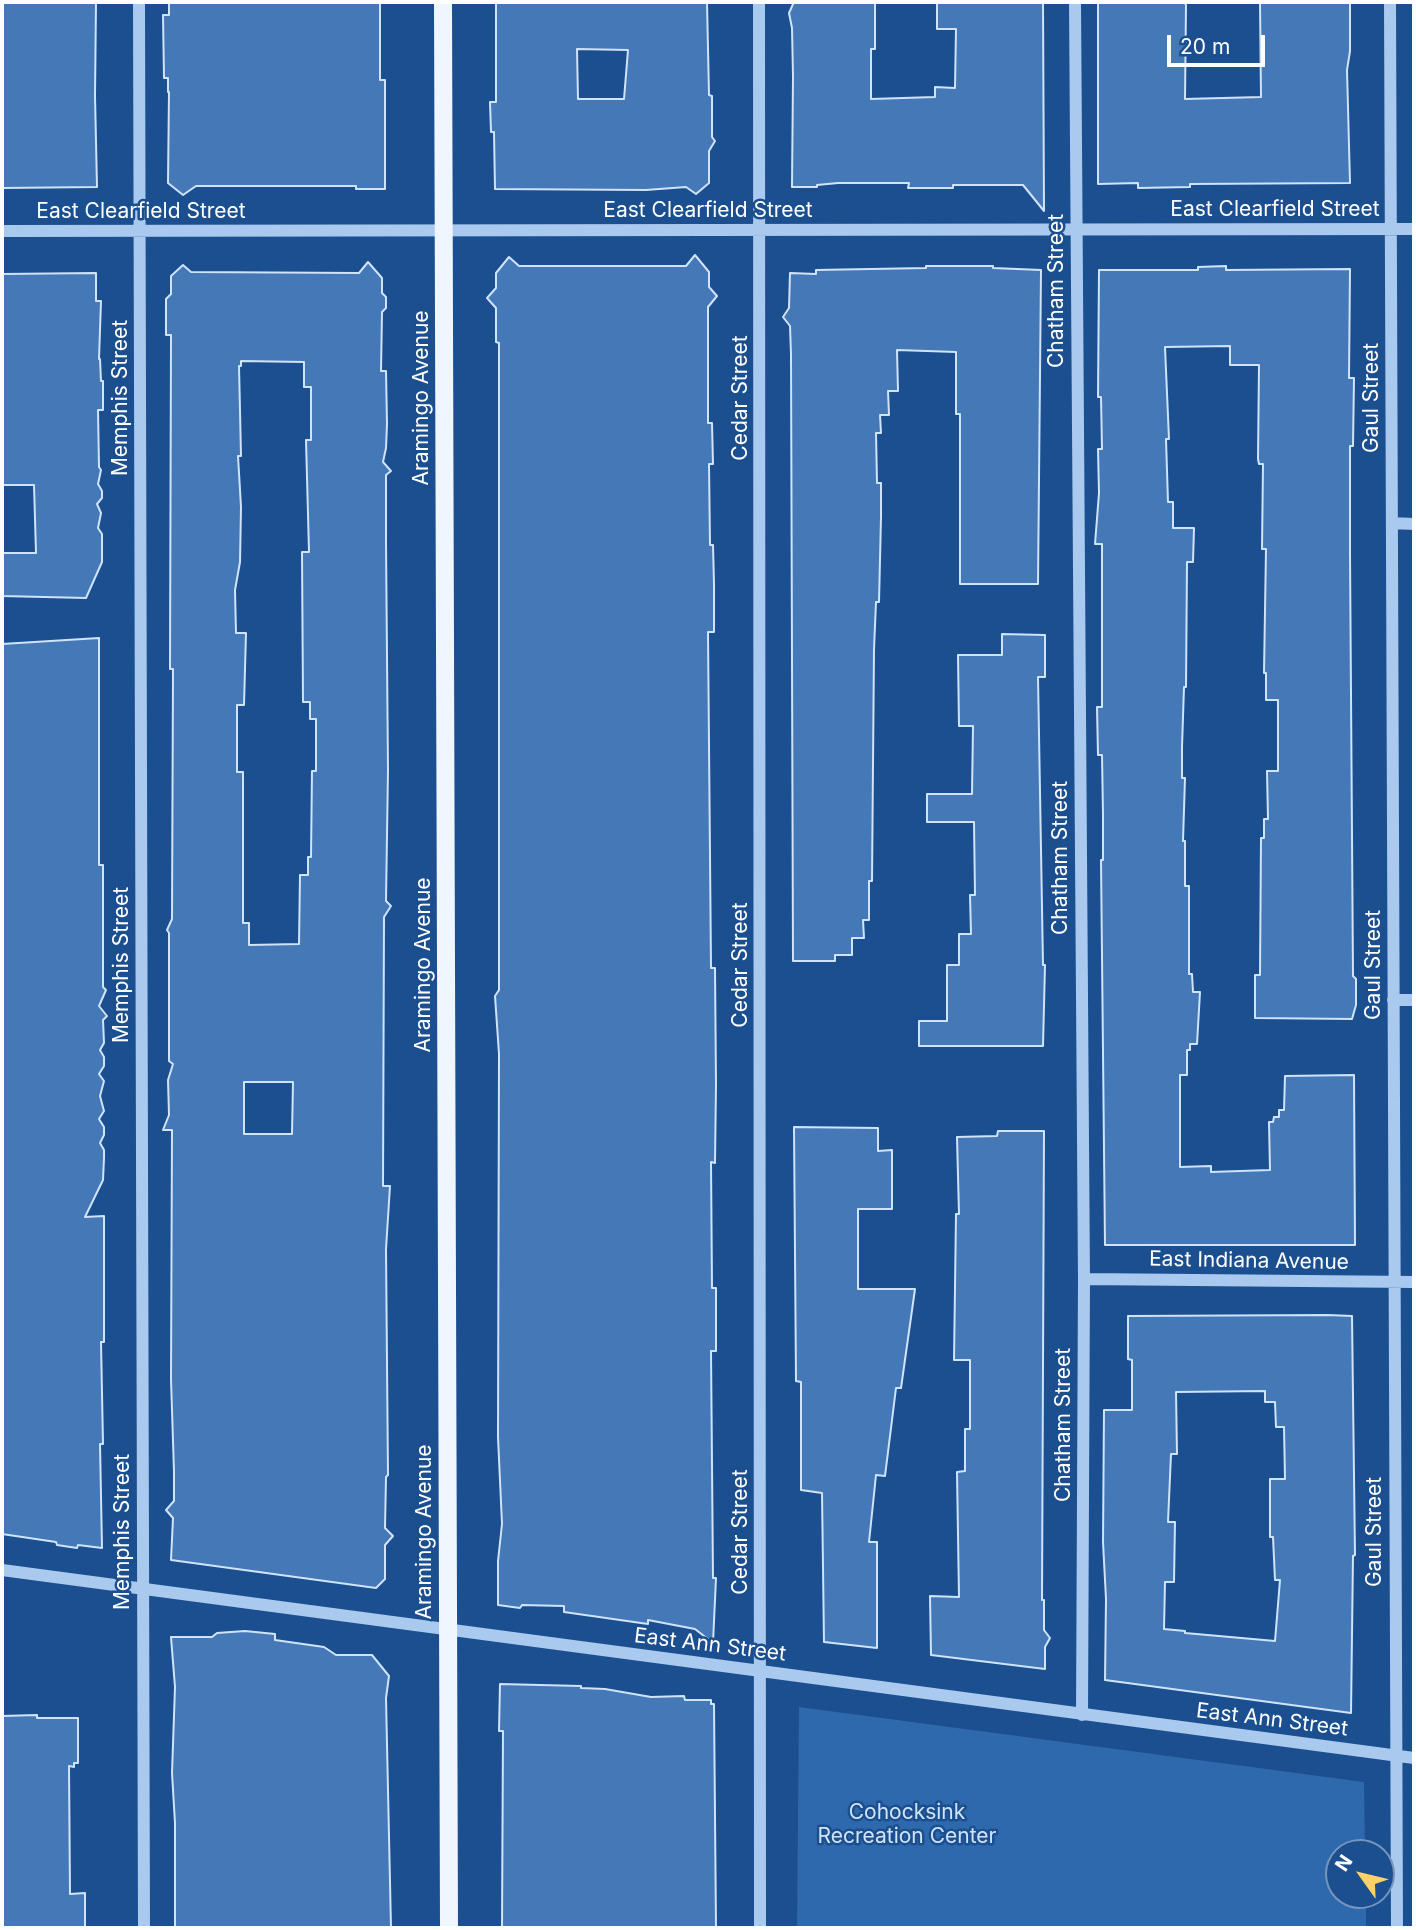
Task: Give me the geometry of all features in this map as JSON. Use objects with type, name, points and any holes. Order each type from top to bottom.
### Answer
[{"type":"main road","name":"Aramingo Avenue","points":[[443,2],[449,1928]]},
{"type":"street","name":"Memphis Street","points":[[139,2],[144,1928]]},
{"type":"street","name":"Cedar Street","points":[[759,2],[760,1928]]},
{"type":"street","name":"Chatham Street","points":[[1075,2],[1084,1279],[1082,1715]]},
{"type":"street","name":"Gaul Street","points":[[1390,2],[1397,1928]]},
{"type":"street","name":"East Clearfield Street","points":[[2,231],[1414,229]]},
{"type":"street","points":[[1392,523],[1414,524]]},
{"type":"street","points":[[1393,1000],[1414,1000]]},
{"type":"street","name":"East Indiana Avenue","points":[[1084,1279],[1414,1282]]},
{"type":"street","name":"East Ann Street","points":[[2,1570],[1414,1758]]},
{"type":"green space","name":"Cohocksink Recreation Center","points":[[799,1707],[1364,1782],[1365,1839],[1325,1839],[1325,1909],[1366,1909],[1366,1928],[797,1928]]},
{"type":"building","points":[[2,2],[96,2],[97,187],[2,188]]},
{"type":"building","points":[[169,2],[380,2],[380,80],[385,80],[385,189],[356,189],[356,186],[196,186],[183,195],[168,183],[169,92],[168,78],[164,78],[163,15],[169,15]]},
{"type":"building","points":[[496,2],[707,2],[709,95],[712,96],[712,137],[715,141],[709,151],[709,183],[696,194],[686,187],[646,190],[495,189],[494,132],[491,132],[490,102],[496,102]],"holes":[[[577,49],[628,50],[624,99],[578,99]]]},
{"type":"building","points":[[794,2],[875,2],[871,99],[935,97],[935,87],[955,88],[956,29],[937,29],[937,2],[1043,2],[1044,211],[1023,185],[908,188],[909,183],[838,183],[817,187],[792,187],[793,76],[789,13]]},
{"type":"building","points":[[1098,2],[1184,2],[1185,99],[1261,97],[1260,2],[1350,2],[1350,51],[1347,70],[1350,183],[1190,184],[1190,187],[1138,188],[1138,183],[1098,184]]},
{"type":"building","points":[[695,255],[709,272],[709,287],[717,296],[708,307],[708,423],[712,423],[713,464],[709,464],[710,545],[713,545],[714,584],[714,632],[708,632],[711,968],[715,968],[716,1084],[715,1163],[711,1162],[712,1288],[716,1288],[716,1351],[711,1351],[713,1578],[716,1578],[713,1643],[695,1629],[648,1620],[648,1624],[564,1612],[564,1606],[522,1605],[520,1608],[498,1605],[498,1561],[502,1524],[498,1437],[499,1054],[495,996],[499,990],[499,343],[496,342],[496,308],[487,298],[496,288],[496,273],[509,257],[519,266],[686,266]]},
{"type":"building","points":[[368,262],[382,278],[382,293],[386,297],[386,308],[382,312],[381,371],[386,371],[387,424],[383,462],[391,471],[386,475],[386,901],[391,906],[384,917],[383,1186],[390,1186],[386,1249],[388,1475],[385,1528],[393,1536],[385,1545],[385,1579],[376,1588],[171,1560],[173,1518],[166,1510],[174,1501],[174,1472],[171,1379],[172,1130],[163,1130],[169,1115],[168,1080],[173,1064],[169,1061],[167,930],[172,919],[173,669],[170,669],[171,335],[166,335],[166,299],[171,294],[171,276],[183,265],[191,272],[359,273]],"holes":[[[241,361],[304,362],[304,387],[311,387],[311,440],[306,440],[309,552],[302,552],[303,702],[310,702],[310,719],[316,719],[316,771],[312,771],[311,857],[308,857],[308,875],[300,875],[299,944],[249,945],[249,923],[243,923],[243,772],[237,772],[237,705],[244,705],[246,633],[236,633],[235,590],[240,562],[238,456],[241,456]],[[244,1082],[293,1082],[292,1134],[244,1134]]]},
{"type":"building","points":[[993,266],[1041,270],[1038,584],[960,584],[960,414],[956,414],[956,352],[897,350],[898,391],[888,391],[889,415],[880,415],[881,433],[876,433],[881,517],[879,602],[876,602],[874,649],[872,881],[869,881],[869,920],[863,920],[864,938],[852,938],[852,955],[835,955],[835,961],[793,961],[791,354],[790,326],[783,317],[789,308],[790,273],[816,274],[816,270]]},
{"type":"building","points":[[1226,266],[1226,270],[1350,269],[1349,378],[1354,378],[1353,446],[1350,446],[1350,554],[1353,976],[1356,979],[1356,1005],[1352,1019],[1255,1018],[1255,975],[1260,975],[1261,838],[1264,838],[1264,819],[1268,819],[1267,771],[1278,771],[1278,700],[1266,700],[1264,673],[1266,549],[1262,549],[1263,464],[1259,464],[1258,459],[1259,365],[1230,365],[1230,346],[1165,347],[1169,439],[1166,439],[1168,502],[1173,502],[1173,528],[1194,528],[1193,562],[1187,562],[1182,778],[1185,778],[1185,886],[1189,886],[1189,974],[1192,974],[1193,992],[1200,992],[1197,1044],[1190,1044],[1190,1050],[1187,1050],[1187,1075],[1180,1075],[1180,1167],[1211,1166],[1211,1172],[1270,1170],[1269,1122],[1273,1122],[1274,1117],[1279,1117],[1279,1110],[1284,1110],[1285,1076],[1354,1075],[1355,1245],[1105,1245],[1101,860],[1103,815],[1102,755],[1098,755],[1097,707],[1102,707],[1102,544],[1095,544],[1099,493],[1098,449],[1102,449],[1101,397],[1098,397],[1099,270],[1198,270],[1198,267]]},
{"type":"building","points":[[96,273],[96,301],[101,301],[99,359],[103,381],[103,410],[98,410],[101,470],[98,484],[102,498],[97,504],[101,513],[98,528],[102,534],[102,562],[86,598],[2,596],[2,553],[36,553],[34,485],[2,485],[2,274]]},
{"type":"building","points":[[1002,634],[1045,635],[1045,677],[1038,677],[1045,965],[1043,1046],[919,1046],[919,1021],[947,1021],[947,965],[959,965],[959,934],[971,934],[970,895],[975,895],[974,822],[927,822],[927,794],[972,794],[973,726],[959,726],[958,655],[1002,655]]},
{"type":"building","points":[[99,638],[99,865],[103,865],[103,987],[106,990],[99,1006],[107,1016],[103,1020],[104,1043],[100,1050],[104,1057],[104,1066],[99,1074],[104,1081],[100,1096],[104,1111],[99,1119],[104,1127],[100,1143],[104,1158],[103,1180],[85,1217],[104,1216],[104,1342],[101,1342],[103,1444],[100,1444],[102,1548],[78,1545],[77,1548],[2,1534],[2,644]]},
{"type":"building","points":[[794,1127],[878,1128],[878,1151],[892,1150],[892,1209],[858,1209],[858,1289],[915,1289],[901,1388],[896,1388],[885,1476],[876,1475],[869,1542],[877,1542],[877,1648],[824,1642],[822,1493],[801,1490],[801,1382],[796,1381]]},
{"type":"building","points":[[998,1131],[1044,1131],[1042,1600],[1044,1630],[1050,1638],[1045,1647],[1045,1669],[931,1655],[930,1596],[959,1597],[957,1472],[965,1471],[965,1429],[970,1429],[970,1360],[954,1360],[956,1214],[959,1214],[957,1137],[997,1136]]},
{"type":"building","points":[[1128,1316],[1352,1316],[1355,1555],[1351,1713],[1105,1680],[1104,1410],[1132,1410],[1132,1360],[1128,1359]],"holes":[[[1265,1391],[1265,1402],[1275,1402],[1276,1427],[1284,1427],[1285,1479],[1270,1479],[1270,1537],[1273,1537],[1275,1580],[1280,1580],[1275,1641],[1164,1629],[1165,1582],[1174,1582],[1175,1522],[1168,1522],[1171,1454],[1177,1454],[1176,1392]]]},
{"type":"building","points":[[245,1631],[275,1634],[275,1640],[324,1647],[336,1655],[372,1655],[389,1676],[386,1698],[391,1928],[175,1928],[172,1773],[175,1687],[171,1637],[212,1637],[217,1633]]},
{"type":"building","points":[[500,1684],[581,1686],[651,1697],[684,1696],[685,1700],[711,1700],[711,1704],[714,1704],[716,1928],[502,1928],[503,1731],[499,1731]]},
{"type":"building","points":[[37,1715],[37,1718],[78,1718],[78,1763],[74,1763],[74,1767],[69,1766],[70,1894],[85,1893],[85,1928],[2,1928],[2,1716]]}]
